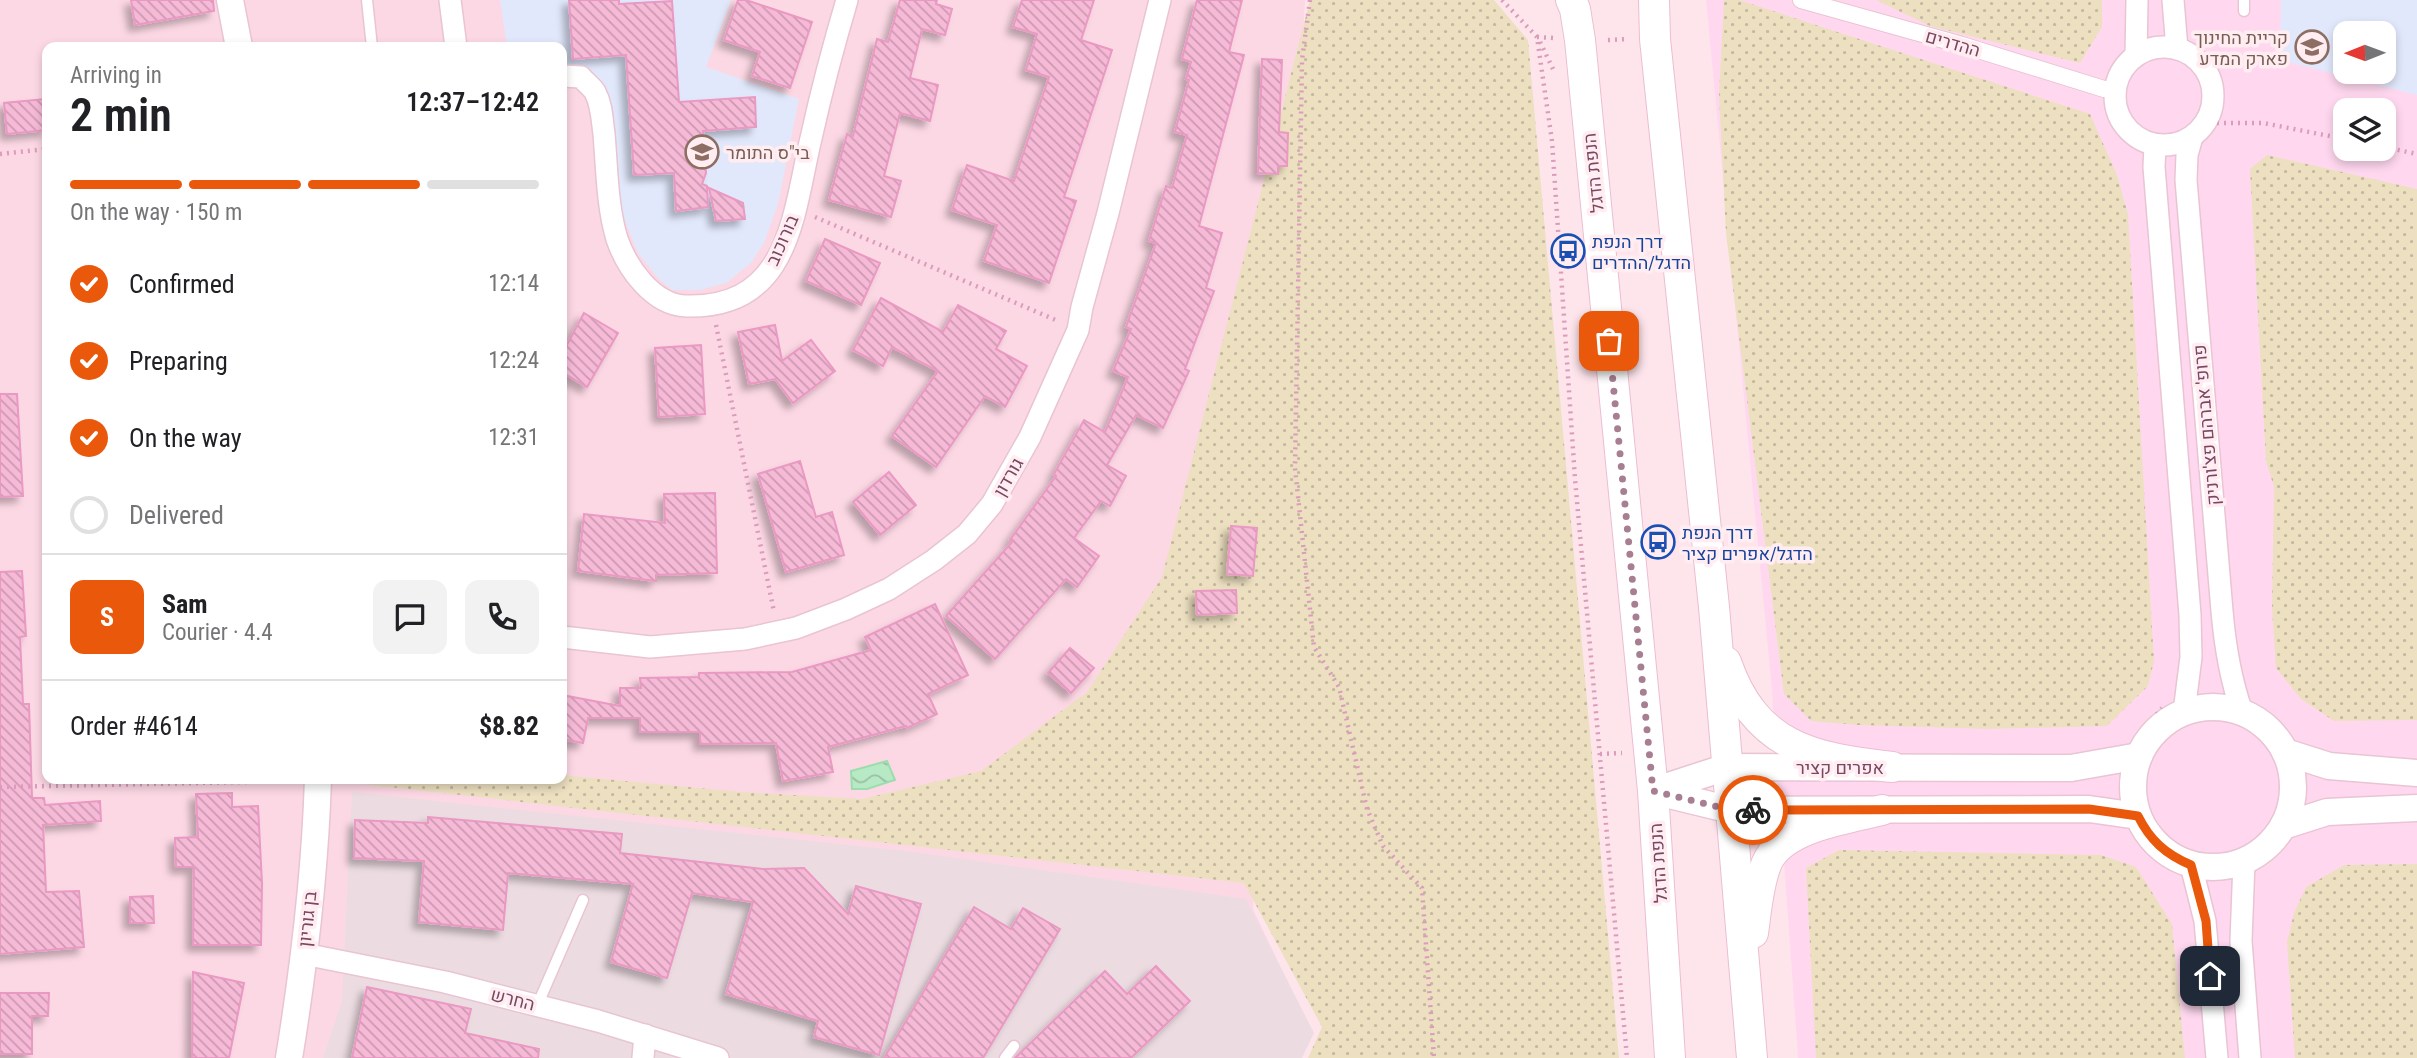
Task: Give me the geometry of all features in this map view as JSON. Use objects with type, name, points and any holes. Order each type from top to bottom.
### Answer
[{"type":"main road","name":"הנפת הדגל","points":[[1571,0],[1580,40],[1653,791],[1670,1058]]},
{"type":"main road","points":[[1654,0],[1655,39],[1714,607],[1752,1058]]},
{"type":"main road","points":[[1714,607],[1722,648],[1734,684],[1749,711],[1769,731],[1792,745],[1820,754],[1856,763],[1892,767]]},
{"type":"main road","points":[[1746,989],[1759,888],[1771,854],[1803,830],[1882,810]]},
{"type":"street","points":[[230,0],[238,42]]},
{"type":"street","points":[[450,0],[455,42]]},
{"type":"street","name":"בורוכוב","points":[[567,76],[581,77],[595,91],[601,110],[618,240],[632,269],[646,287],[664,300],[682,306],[735,299],[765,277],[780,254],[793,225],[811,135],[847,0]]},
{"type":"street","name":"גורדון","points":[[567,638],[650,647],[745,639],[796,628],[889,589],[934,560],[967,534],[992,504],[1030,437],[1078,330],[1160,0]]},
{"type":"street","name":"ההדרים","points":[[1801,0],[1962,45],[2104,89]]},
{"type":"street","points":[[2137,0],[2137,56]]},
{"type":"street","points":[[2173,0],[2177,49]]},
{"type":"street","points":[[2163,47],[2177,49],[2191,55],[2202,65],[2210,79],[2213,94],[2211,109],[2199,130],[2168,145],[2155,145],[2130,132],[2116,107],[2115,93],[2126,66],[2137,56],[2163,47]]},
{"type":"street","name":"פרופ' אברהם פצ'ורניק","points":[[2199,130],[2187,155],[2186,180],[2225,651],[2242,712]]},
{"type":"street","name":"פרופ' אברהם פצ'ורניק","points":[[2155,145],[2154,167],[2190,615],[2191,657],[2184,712]]},
{"type":"street","points":[[2213,706],[2242,712],[2259,721],[2274,735],[2285,752],[2293,789],[2290,808],[2273,841],[2260,853],[2227,867],[2191,865],[2174,858],[2146,833],[2133,796],[2133,775],[2139,756],[2150,737],[2165,722],[2184,712],[2213,706]]},
{"type":"street","points":[[2285,752],[2329,766],[2417,773]]},
{"type":"street","name":"אפרים קציר","points":[[1653,791],[1727,766],[2071,768],[2139,756]]},
{"type":"street","name":"בן גוריון","points":[[289,1058],[304,954],[318,784]]},
{"type":"street","points":[[1653,791],[1731,810],[2089,809],[2138,816]]},
{"type":"street","points":[[2283,826],[2328,812],[2417,808]]},
{"type":"street","points":[[2244,862],[2241,941],[2250,1058]]},
{"type":"street","points":[[2191,865],[2206,921],[2217,1058]]},
{"type":"street","name":"החרש","points":[[304,954],[445,982],[645,1035],[718,1058]]},
{"type":"street","points":[[643,1058],[645,1035]]},
{"type":"lane","points":[[367,0],[371,42]]},
{"type":"lane","points":[[537,1006],[583,900]]},
{"type":"lane","points":[[1005,1058],[1014,1046]]},
{"type":"path","points":[[1310,0],[1303,60],[1295,468],[1314,647],[1339,687],[1367,809],[1383,846],[1422,888],[1434,1058]]},
{"type":"path","points":[[1503,0],[1537,37],[1552,141],[1575,479],[1627,1058]]},
{"type":"path","points":[[2199,130],[2263,123],[2333,137]]},
{"type":"path","points":[[0,154],[42,150]]},
{"type":"path","points":[[2396,150],[2417,154]]},
{"type":"path","points":[[797,209],[1078,330]]},
{"type":"path","points":[[712,304],[775,616]]},
{"type":"path","points":[[1600,754],[1649,752]]},
{"type":"path","points":[[0,787],[136,784]]},
{"type":"shaded area","points":[[0,0],[1305,0],[1253,909],[1311,1031],[1299,1058],[0,1058]]},
{"type":"shaded area","name":"בי\"ס התומר","points":[[500,0],[731,0],[706,67],[799,99],[778,204],[764,243],[751,263],[726,283],[700,290],[672,290],[658,278],[638,253],[623,216],[607,100],[567,71],[567,42],[506,42]]},
{"type":"shaded area","points":[[1310,0],[1494,0],[1528,40],[1619,1058],[1308,1058],[1322,1027],[1244,883],[362,784],[567,784],[567,775],[741,792],[862,799],[981,771],[1087,692],[1162,577]]},
{"type":"shaded area","points":[[1706,0],[2417,0],[2417,1058],[1798,1058],[1771,681]]},
{"type":"shaded area","points":[[1724,0],[1739,0],[2090,114],[2117,175],[2128,214],[2154,661],[2148,686],[2107,726],[1988,729],[1811,721],[1784,694],[1726,233],[1719,94]]},
{"type":"shaded area","points":[[1876,0],[2102,0],[2102,27],[2080,63],[1930,26]]},
{"type":"shaded area","name":"קריית החינוך פארק המדע","points":[[2281,0],[2417,0],[2417,95],[2374,84],[2396,84],[2396,21],[2333,21],[2333,74],[2280,60]]},
{"type":"shaded area","points":[[2267,155],[2417,189],[2417,720],[2334,721],[2301,699],[2276,668],[2272,609],[2274,487],[2266,461],[2250,169]]},
{"type":"shaded area","points":[[352,792],[913,852],[1246,899],[1314,1033],[1302,1058],[323,1058],[342,1001]]},
{"type":"shaded area","points":[[1839,850],[2101,855],[2136,867],[2172,924],[2185,1058],[1816,1058],[1806,868]]},
{"type":"shaded area","points":[[2417,864],[2417,1058],[2295,1058],[2287,942],[2294,913],[2306,887],[2344,865]]},
{"type":"water","points":[[887,761],[895,780],[867,789],[852,789],[851,771]]},
{"type":"building","points":[[131,0],[213,0],[214,11],[135,25]]},
{"type":"building","points":[[569,0],[619,0],[619,4],[672,1],[679,102],[755,97],[756,127],[703,131],[706,173],[702,184],[707,186],[708,207],[676,211],[674,173],[634,175],[626,55],[573,59]]},
{"type":"building","points":[[738,0],[746,0],[812,22],[790,88],[752,76],[760,52],[724,40]]},
{"type":"building","points":[[900,0],[937,0],[936,4],[952,9],[945,35],[922,29],[910,78],[938,85],[930,121],[900,113],[884,176],[901,181],[891,217],[829,200],[847,134],[853,136],[877,39],[888,42]]},
{"type":"building","points":[[1022,0],[1094,0],[1081,40],[1112,50],[1064,197],[1076,201],[1049,283],[984,261],[997,225],[952,210],[967,165],[1014,181],[1049,77],[1026,70],[1037,34],[1013,27]]},
{"type":"building","points":[[1197,0],[1242,0],[1229,52],[1244,55],[1199,226],[1222,233],[1206,288],[1214,291],[1185,369],[1189,371],[1163,428],[1136,415],[1107,465],[1126,476],[1110,506],[1101,501],[1074,538],[1099,556],[1077,587],[1066,579],[995,659],[946,616],[1013,541],[1010,540],[1056,476],[1054,474],[1084,420],[1105,432],[1128,377],[1113,371],[1131,329],[1126,327],[1156,243],[1149,241],[1166,186],[1172,188],[1187,135],[1175,132],[1189,80],[1186,79],[1191,62],[1182,59]]},
{"type":"building","points":[[1262,59],[1282,60],[1279,132],[1288,133],[1287,166],[1278,166],[1278,174],[1258,173]]},
{"type":"building","points":[[42,99],[42,130],[7,134],[4,103]]},
{"type":"building","points":[[709,188],[743,203],[745,219],[716,221]]},
{"type":"building","points":[[825,239],[880,263],[861,305],[806,281]]},
{"type":"building","points":[[881,298],[943,332],[958,305],[1006,331],[996,349],[1027,366],[1005,407],[985,396],[936,467],[892,436],[938,371],[892,347],[883,366],[853,350]]},
{"type":"building","points":[[584,313],[618,333],[587,387],[567,375],[567,345]]},
{"type":"building","points":[[775,325],[782,361],[811,340],[835,371],[793,403],[775,379],[749,384],[738,332]]},
{"type":"building","points":[[701,345],[705,414],[659,417],[655,348]]},
{"type":"building","points":[[0,394],[17,394],[23,496],[0,497]]},
{"type":"building","points":[[800,461],[816,517],[832,512],[844,555],[786,572],[758,474]]},
{"type":"building","points":[[889,472],[916,505],[880,535],[853,502]]},
{"type":"building","points":[[715,493],[717,573],[656,575],[656,581],[578,571],[584,514],[665,523],[664,494]]},
{"type":"building","points":[[1231,526],[1257,528],[1253,576],[1227,574]]},
{"type":"building","points":[[22,571],[26,636],[20,637],[23,704],[29,704],[32,798],[44,798],[45,805],[100,801],[101,821],[43,825],[46,892],[79,891],[84,947],[0,954],[0,572]]},
{"type":"building","points":[[1236,590],[1237,613],[1197,615],[1196,591]]},
{"type":"building","points":[[935,604],[968,675],[928,694],[937,714],[907,728],[906,726],[828,747],[833,772],[783,781],[776,743],[700,744],[700,732],[640,732],[640,718],[588,718],[583,743],[567,740],[567,696],[620,706],[620,688],[641,688],[640,678],[699,677],[699,673],[792,672],[871,650],[865,637]]},
{"type":"building","points":[[1070,648],[1094,668],[1071,693],[1048,673]]},
{"type":"building","points":[[232,793],[232,807],[258,806],[262,883],[261,945],[193,945],[194,867],[176,867],[175,838],[198,837],[196,794]]},
{"type":"building","points":[[428,817],[622,834],[620,853],[763,869],[804,868],[848,914],[856,886],[921,904],[879,1055],[814,1037],[818,1021],[726,994],[753,902],[692,893],[667,978],[611,962],[633,884],[508,873],[503,930],[419,922],[424,861],[354,858],[355,820],[428,823]]},
{"type":"building","points":[[153,896],[154,923],[130,923],[130,897]]},
{"type":"building","points":[[974,907],[1011,929],[1023,908],[1060,929],[983,1058],[884,1058]]},
{"type":"building","points":[[1156,966],[1190,1001],[1131,1058],[1015,1058],[1105,971],[1127,994]]},
{"type":"building","points":[[193,972],[244,983],[229,1058],[192,1058]]},
{"type":"building","points":[[367,987],[471,1009],[465,1033],[539,1049],[538,1058],[352,1058]]},
{"type":"building","points":[[0,993],[49,993],[48,1016],[32,1016],[32,1054],[0,1054]]},
{"type":"way so far","points":[[1609,341],[1653,791],[1731,810],[1753,810]]},
{"type":"place","name":"קריית החינוך פארק המדע","points":[[2312,47]]},
{"type":"place","name":"בי\"ס התומר","points":[[702,152]]},
{"type":"place","name":"דרך הנפת הדגל/ההדרים","points":[[1568,251]]},
{"type":"place","name":"דרך הנפת הדגל/אפרים קציר","points":[[1658,542]]},
{"type":"route","points":[[1753,810],[2089,809],[2138,816],[2146,833],[2159,847],[2174,858],[2191,865],[2206,921],[2210,976]]}]
